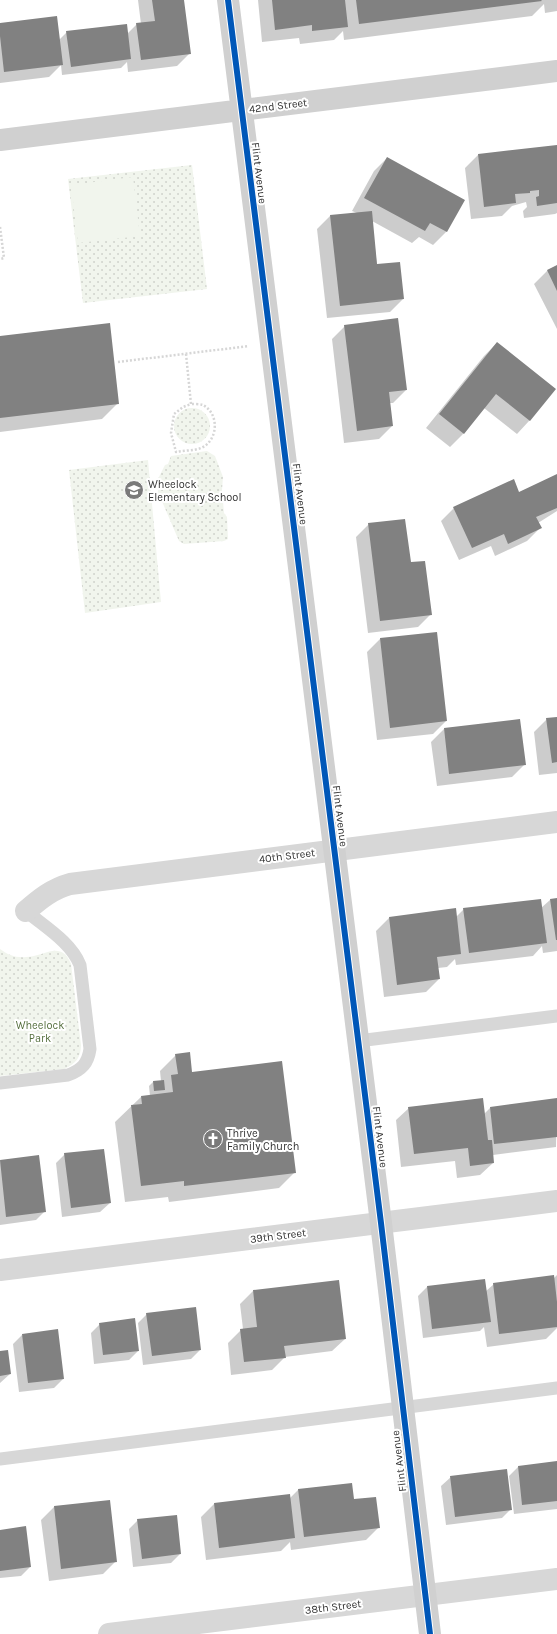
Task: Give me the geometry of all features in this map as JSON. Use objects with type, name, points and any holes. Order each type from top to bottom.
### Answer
[{"type":"street","name":"Flint Avenue","points":[[228,0],[381,1223],[430,1634]]},
{"type":"street","name":"42nd Street","points":[[0,140],[557,71]]},
{"type":"street","name":"40th Street","points":[[26,912],[43,896],[58,887],[70,884],[557,822]]},
{"type":"street","name":"39th Street","points":[[0,1270],[557,1201]]},
{"type":"street","name":"38th Street","points":[[109,1634],[557,1579]]},
{"type":"lane","points":[[0,1083],[68,1075],[78,1071],[88,1059],[90,1049],[80,965],[77,958],[61,939],[26,912]]},
{"type":"lane","points":[[358,1040],[557,1016]]},
{"type":"lane","points":[[0,1459],[557,1388]]},
{"type":"path","points":[[0,227],[4,258],[0,259]]},
{"type":"path","points":[[118,362],[271,344]]},
{"type":"path","points":[[186,354],[191,404]]},
{"type":"path","points":[[191,404],[203,406],[210,412],[216,422],[215,433],[210,442],[201,448],[176,452],[171,433],[174,414],[183,407],[191,404]]},
{"type":"green space","points":[[192,165],[207,289],[83,303],[68,179]]},
{"type":"green space","points":[[133,177],[140,236],[78,243],[71,185]]},
{"type":"green space","points":[[196,408],[205,413],[209,419],[209,433],[205,439],[196,444],[188,444],[179,439],[175,433],[174,422],[179,413],[185,409]]},
{"type":"green space","points":[[207,451],[215,456],[223,477],[222,490],[224,513],[227,517],[228,539],[224,541],[184,544],[179,541],[158,492],[157,481],[165,465],[168,464],[171,456]]},
{"type":"green space","points":[[148,460],[161,602],[85,613],[69,470]]},
{"type":"green space","name":"Wheelock Park","points":[[0,949],[19,957],[57,951],[62,952],[67,957],[71,964],[81,1045],[79,1057],[68,1067],[64,1069],[0,1076]]},
{"type":"building","points":[[152,0],[184,0],[191,54],[141,60],[136,23],[155,21]]},
{"type":"building","points":[[272,0],[345,0],[348,27],[312,31],[312,25],[275,30]]},
{"type":"building","points":[[356,0],[541,0],[542,1],[359,24]]},
{"type":"building","points":[[57,16],[63,65],[4,72],[0,23]]},
{"type":"building","points":[[127,24],[131,59],[71,67],[66,31]]},
{"type":"building","points":[[557,145],[557,203],[537,206],[536,197],[539,196],[539,190],[530,191],[530,193],[515,194],[516,203],[484,207],[478,154]]},
{"type":"building","points":[[387,157],[465,200],[447,232],[430,223],[425,231],[364,198]]},
{"type":"building","points":[[372,211],[377,264],[400,262],[404,299],[340,306],[330,215]]},
{"type":"building","points":[[557,265],[557,291],[547,270]]},
{"type":"building","points":[[398,318],[407,390],[389,392],[393,426],[357,431],[344,325]]},
{"type":"building","points":[[110,323],[119,404],[0,418],[0,336]]},
{"type":"building","points":[[497,342],[556,389],[530,421],[496,394],[464,434],[439,414]]},
{"type":"building","points":[[557,474],[557,508],[536,517],[542,528],[508,544],[504,534],[472,548],[453,507],[514,479],[519,492]]},
{"type":"building","points":[[405,519],[411,562],[425,561],[432,615],[380,621],[368,523]]},
{"type":"building","points":[[437,632],[447,721],[390,728],[380,638]]},
{"type":"building","points":[[557,717],[557,762],[552,763],[546,718]]},
{"type":"building","points":[[520,719],[526,765],[449,774],[444,728]]},
{"type":"building","points":[[557,898],[557,940],[556,940],[550,899]]},
{"type":"building","points":[[541,899],[547,943],[469,953],[463,908]]},
{"type":"building","points":[[456,908],[461,954],[437,957],[440,979],[397,985],[389,917]]},
{"type":"building","name":"Thrive Family Church","points":[[190,1052],[192,1072],[282,1061],[296,1173],[184,1186],[184,1181],[141,1186],[131,1105],[142,1104],[141,1096],[173,1092],[171,1075],[178,1074],[175,1054]]},
{"type":"building","points":[[164,1080],[165,1090],[154,1091],[153,1081]]},
{"type":"building","points":[[483,1098],[488,1140],[492,1140],[494,1163],[470,1166],[468,1148],[414,1154],[408,1107]]},
{"type":"building","points":[[557,1098],[557,1137],[494,1144],[490,1107]]},
{"type":"building","points":[[104,1149],[111,1203],[71,1208],[64,1153]]},
{"type":"building","points":[[39,1155],[46,1212],[6,1217],[0,1160]]},
{"type":"building","points":[[554,1275],[557,1302],[557,1327],[499,1334],[493,1283]]},
{"type":"building","points":[[485,1279],[491,1322],[432,1329],[427,1286]]},
{"type":"building","points":[[339,1280],[346,1339],[284,1346],[286,1358],[244,1362],[240,1329],[257,1327],[253,1290]]},
{"type":"building","points":[[196,1307],[201,1350],[152,1356],[146,1313]]},
{"type":"building","points":[[135,1318],[139,1351],[103,1355],[99,1323]]},
{"type":"building","points":[[58,1329],[64,1379],[28,1383],[22,1334]]},
{"type":"building","points":[[8,1350],[11,1374],[0,1376],[0,1351]]},
{"type":"building","points":[[557,1461],[557,1501],[522,1505],[518,1466]]},
{"type":"building","points":[[507,1469],[512,1510],[455,1517],[450,1476]]},
{"type":"building","points":[[352,1483],[354,1499],[376,1497],[380,1528],[304,1537],[298,1489]]},
{"type":"building","points":[[290,1494],[295,1538],[219,1548],[214,1503]]},
{"type":"building","points":[[110,1500],[117,1562],[61,1569],[54,1506]]},
{"type":"building","points":[[177,1515],[181,1554],[142,1559],[137,1519]]},
{"type":"building","points":[[26,1526],[31,1567],[0,1571],[0,1530]]},
{"type":"cycle path","points":[[228,0],[381,1223],[430,1634]]},
{"type":"place","name":"Wheelock Elementary School","points":[[134,490]]},
{"type":"place","name":"Thrive Family Church","points":[[213,1139]]}]
